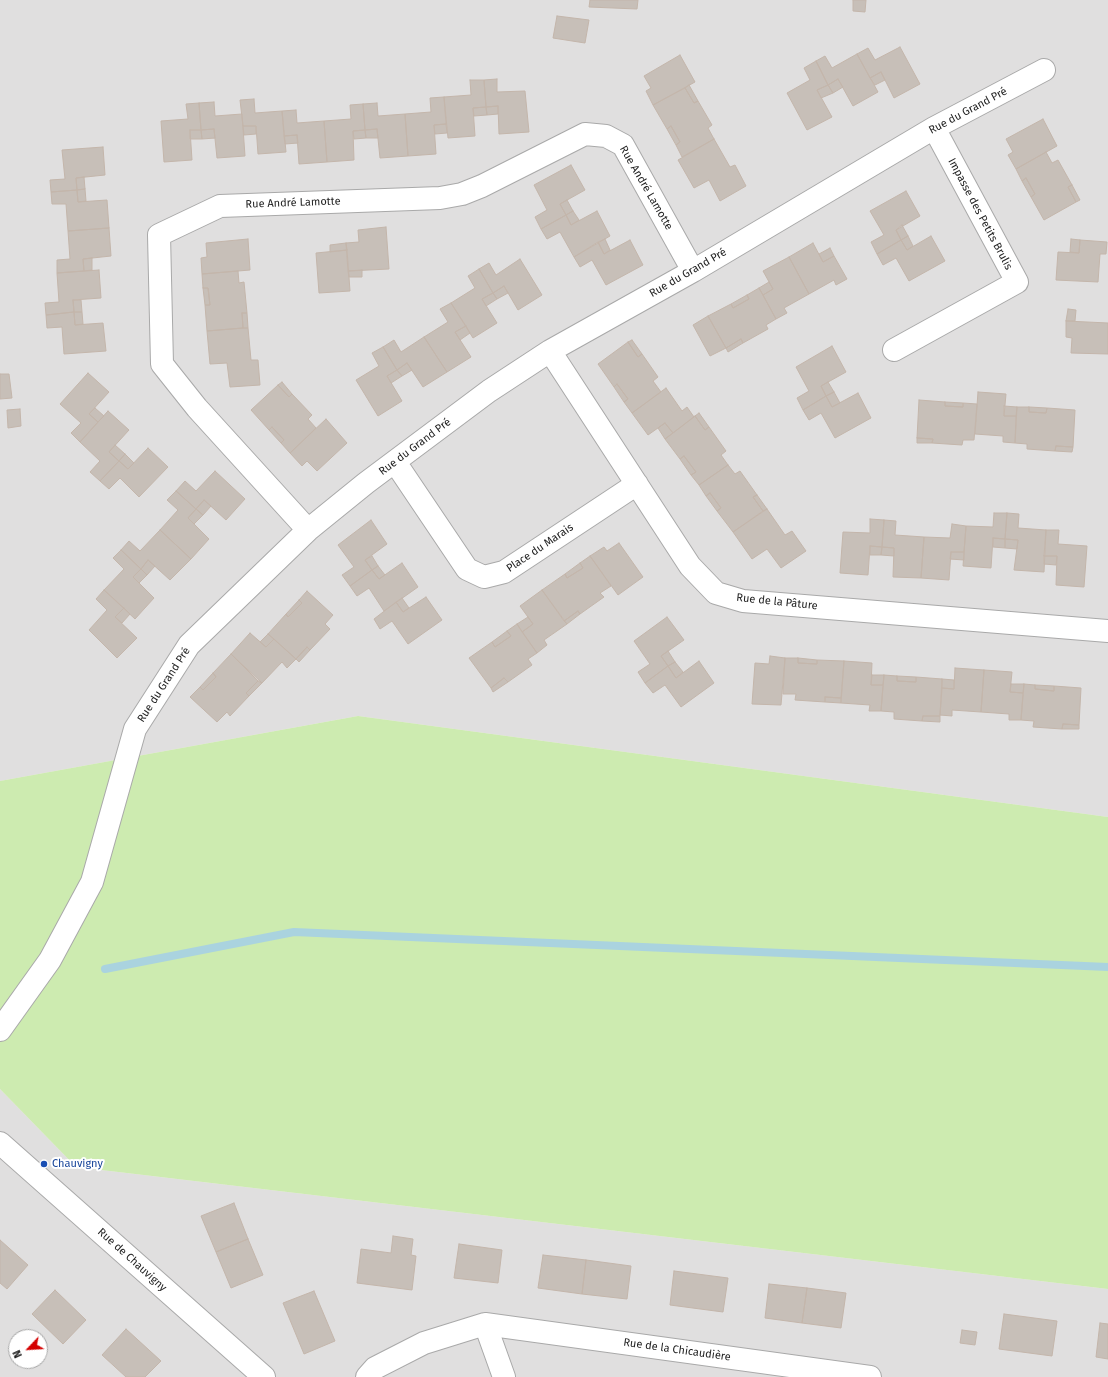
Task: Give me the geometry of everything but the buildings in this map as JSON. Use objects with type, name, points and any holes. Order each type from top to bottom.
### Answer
[{"type":"street","name":"Rue du Grand Pré","points":[[0,1030],[50,960],[92,882],[135,729],[189,645],[308,530],[366,483],[489,391],[550,352],[692,271],[934,128],[1044,70]]},
{"type":"street","name":"Impasse des Petits Brulis","points":[[894,350],[1017,282],[934,128]]},
{"type":"street","name":"Rue André Lamotte","points":[[308,530],[197,408],[162,364],[158,235],[220,206],[440,198],[462,194],[482,186],[585,134],[606,136],[623,145],[692,271]]},
{"type":"street","name":"Rue de la Pâture","points":[[550,352],[690,566],[716,593],[743,601],[1108,631]]},
{"type":"street","name":"Place du Marais","points":[[395,462],[467,569],[484,577],[504,572],[637,484]]},
{"type":"street","name":"Rue de Chauvigny","points":[[0,1142],[264,1377]]},
{"type":"street","name":"Rue de la Chicaudière","points":[[366,1377],[375,1368],[424,1343],[484,1324],[870,1377]]},
{"type":"street","points":[[484,1324],[504,1377]]},
{"type":"shaded area","points":[[0,0],[1108,0],[1108,817],[358,716],[0,781]]},
{"type":"shaded area","points":[[0,1089],[76,1167],[1108,1289],[1108,1377],[0,1377]]},
{"type":"green space","points":[[358,716],[1108,817],[1108,1289],[76,1167],[0,1089],[0,781]]},
{"type":"waterway","points":[[105,969],[294,932],[1108,967]]},
{"type":"place","name":"Chauvigny","points":[[44,1164]]}]
